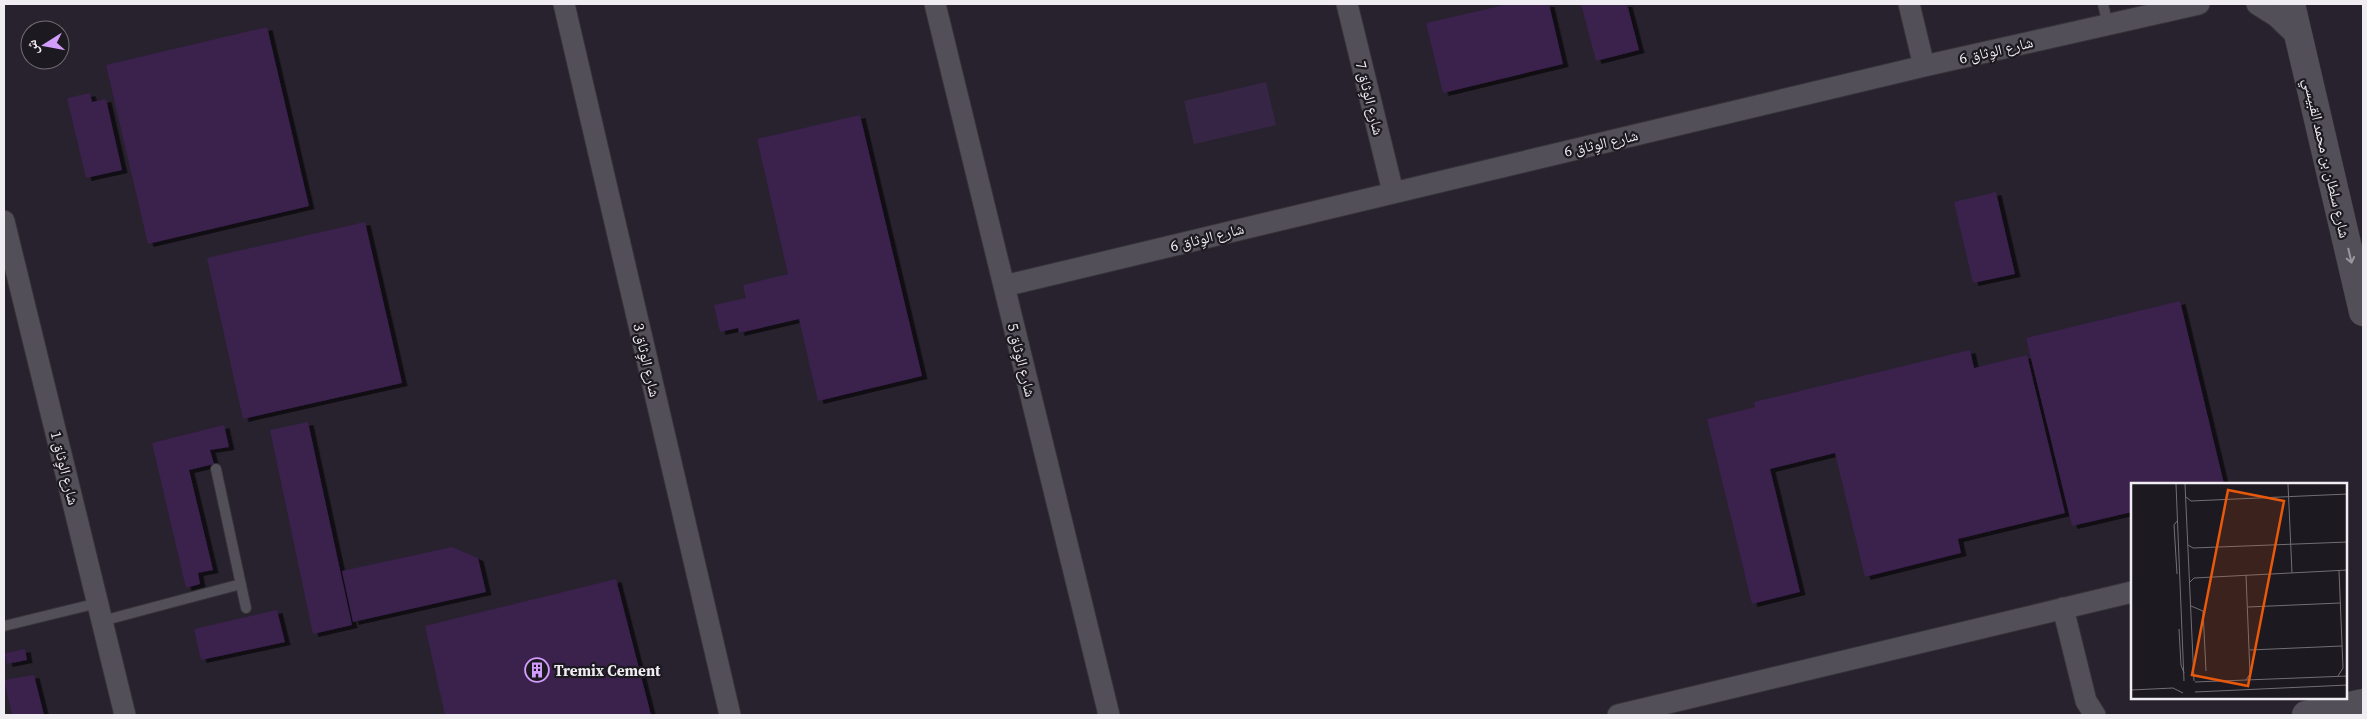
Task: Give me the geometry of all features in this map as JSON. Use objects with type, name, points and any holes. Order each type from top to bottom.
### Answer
[{"type":"main road","name":"شارع سلطان بن محمد القبيسي","points":[[2291,4],[2363,312]]},
{"type":"main road","points":[[2306,715],[2363,703]]},
{"type":"street","name":"شارع الوِثاق 3","points":[[564,4],[730,715]]},
{"type":"street","name":"شارع الوِثاق 5","points":[[935,4],[1109,715]]},
{"type":"street","name":"شارع الوِثاق 7","points":[[1347,4],[1393,192]]},
{"type":"street","points":[[1909,4],[1924,66]]},
{"type":"street","name":"شارع الوِثاق 6","points":[[1004,286],[1924,66],[2199,4]]},
{"type":"street","points":[[2257,4],[2276,16],[2300,39]]},
{"type":"street","name":"شارع الوِثاق 1","points":[[4,221],[125,715]]},
{"type":"street","points":[[1618,715],[2131,592]]},
{"type":"street","points":[[2063,608],[2088,710]]},
{"type":"lane","points":[[2103,4],[2108,25]]},
{"type":"lane","points":[[216,469],[246,608]]},
{"type":"lane","points":[[4,626],[100,612],[241,584]]},
{"type":"shaded area","points":[[4,4],[2363,4],[2363,715],[4,715]]},
{"type":"shaded area","points":[[1266,82],[1276,125],[1194,144],[1184,101]]},
{"type":"building","points":[[1509,4],[1549,4],[1563,64],[1443,93],[1426,23]]},
{"type":"building","points":[[1581,4],[1627,4],[1639,50],[1596,61]]},
{"type":"building","points":[[267,27],[309,206],[148,244],[106,65]]},
{"type":"building","points":[[90,93],[92,102],[106,99],[122,170],[86,178],[67,98]]},
{"type":"building","points":[[860,115],[922,376],[818,401],[799,319],[739,333],[738,328],[720,332],[714,305],[746,298],[743,285],[788,274],[757,139]]},
{"type":"building","points":[[1996,192],[2015,274],[1973,283],[1954,202]]},
{"type":"building","points":[[365,222],[402,383],[243,419],[207,258]]},
{"type":"building","points":[[2180,301],[2224,483],[2131,483],[2131,512],[2072,526],[2026,338]]},
{"type":"building","points":[[1970,350],[1974,368],[2027,355],[2065,513],[1958,539],[1961,553],[1865,577],[1835,453],[1770,469],[1800,592],[1752,604],[1707,419],[1755,407],[1754,402]]},
{"type":"building","points":[[308,422],[352,625],[313,634],[270,430]]},
{"type":"building","points":[[224,425],[229,447],[210,450],[214,464],[189,470],[213,570],[198,573],[200,584],[186,588],[152,443]]},
{"type":"building","points":[[452,547],[478,558],[486,592],[353,622],[342,571]]},
{"type":"building","name":"Tremix Cement","points":[[616,579],[651,715],[445,715],[425,626]]},
{"type":"building","points":[[277,610],[285,642],[201,660],[194,629]]},
{"type":"building","points":[[25,649],[27,660],[7,664],[5,653]]},
{"type":"building","points":[[34,675],[44,715],[12,715],[4,680]]},
{"type":"place","name":"Tremix Cement","points":[[537,670]]}]
